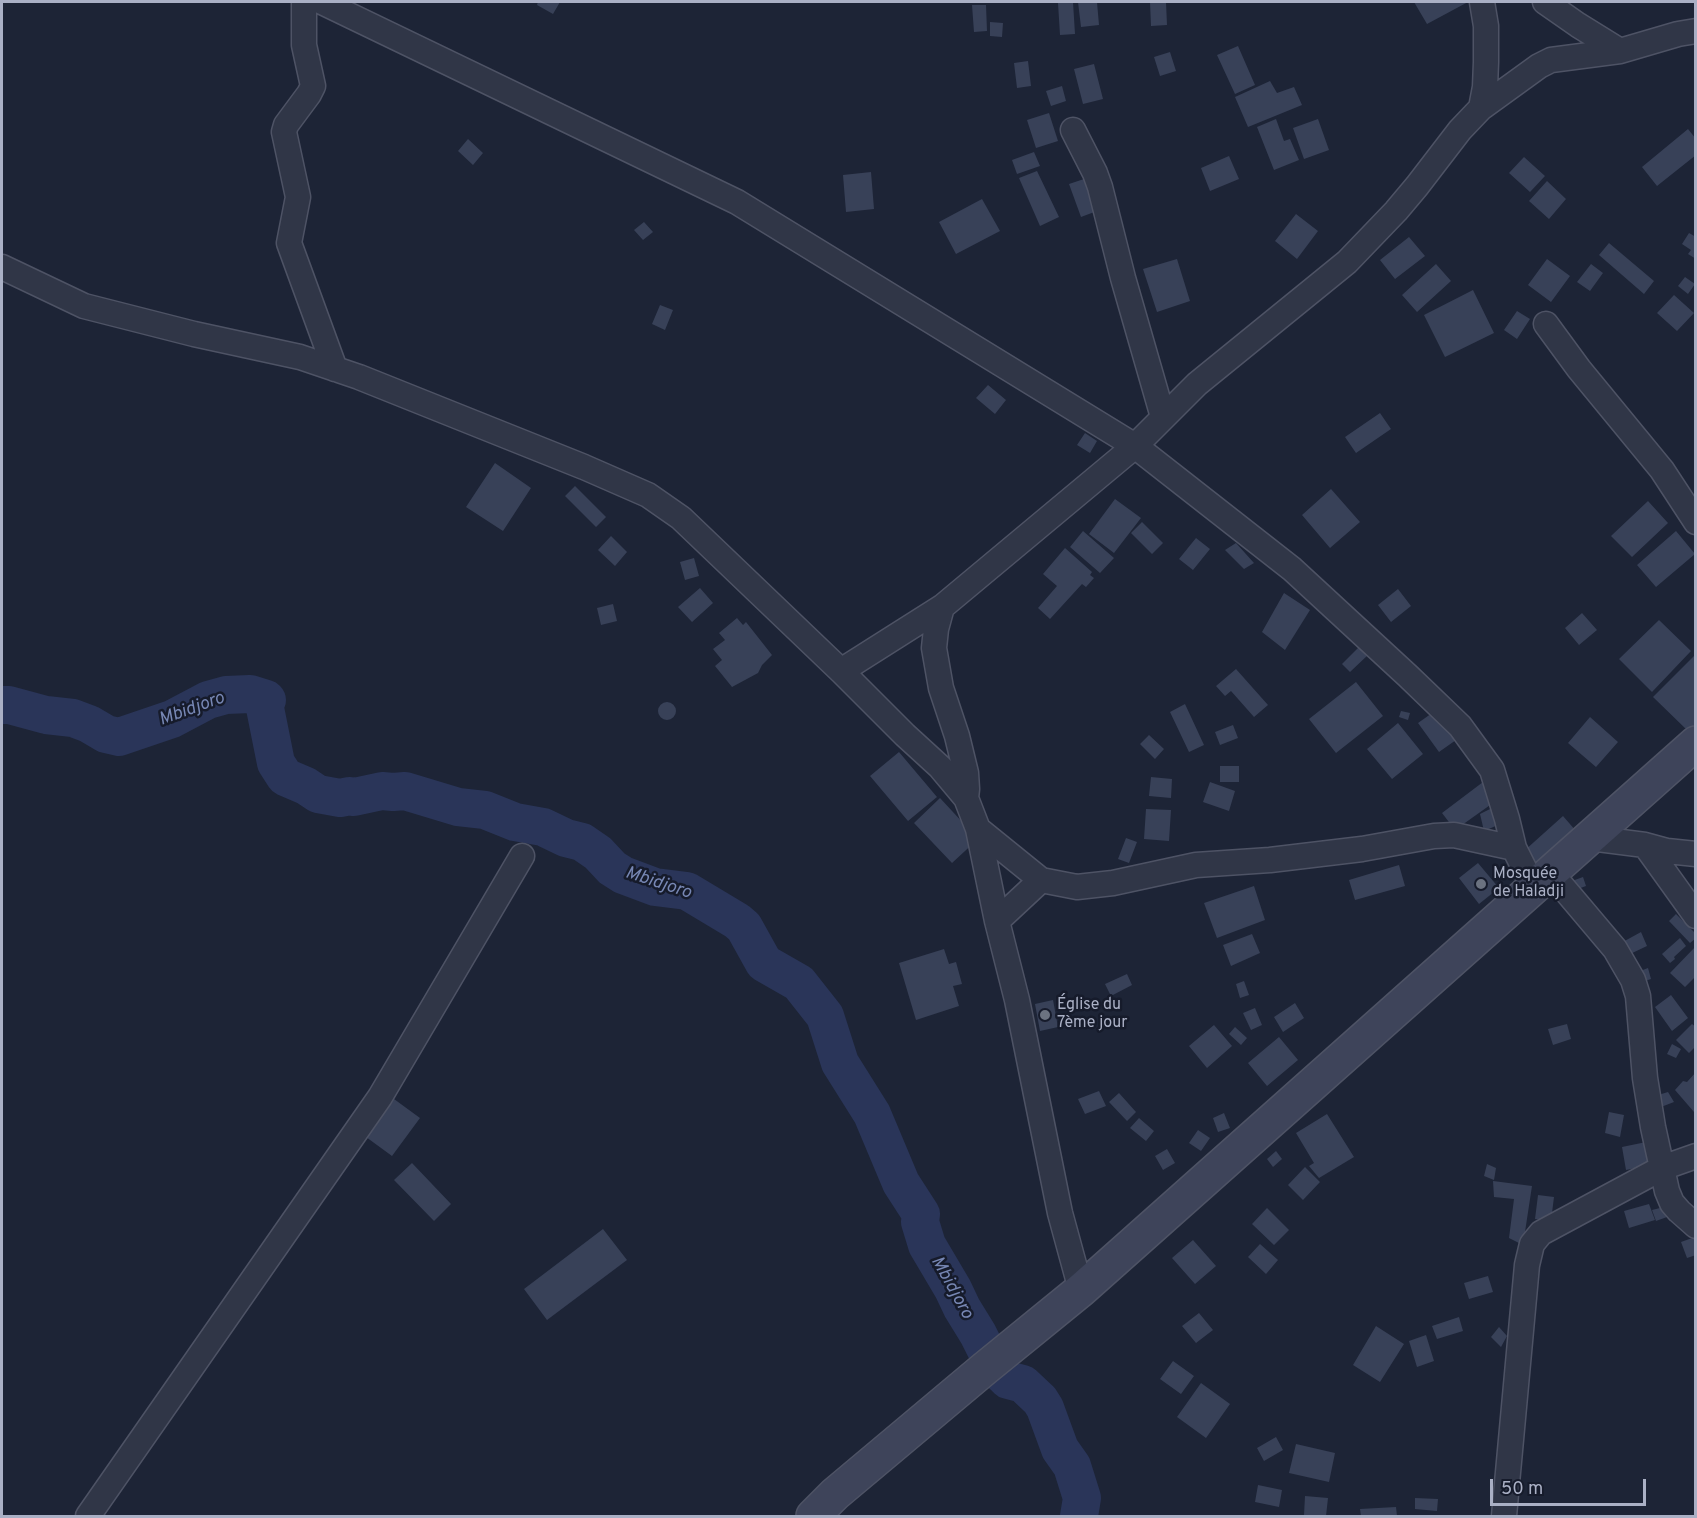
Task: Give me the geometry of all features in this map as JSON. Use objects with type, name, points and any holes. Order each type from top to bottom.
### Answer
[{"type":"street","points":[[304,2],[304,45],[313,86],[286,125],[284,132],[298,197],[289,243],[335,369]]},
{"type":"street","points":[[322,2],[737,202],[1135,446],[1292,569],[1460,726],[1492,770],[1514,848],[1541,879],[1615,949],[1633,980],[1638,996],[1645,1078],[1667,1191],[1672,1203],[1695,1226]]},
{"type":"street","points":[[1481,108],[1485,87],[1486,53],[1486,26],[1482,2]]},
{"type":"street","points":[[1545,2],[1578,26],[1620,51]]},
{"type":"street","points":[[841,671],[942,607],[1135,446],[1197,384],[1347,261],[1396,211],[1481,108],[1539,66],[1551,60],[1620,51],[1695,31]]},
{"type":"street","points":[[1073,130],[1100,187],[1123,278],[1163,417]]},
{"type":"street","points":[[2,267],[84,306],[194,334],[300,357],[359,377],[584,466],[648,495],[681,518],[940,767],[966,798],[978,829],[997,921],[1017,1000],[1060,1213],[1081,1290]]},
{"type":"street","points":[[1546,324],[1579,369],[1662,470],[1695,522]]},
{"type":"street","points":[[942,607],[934,648],[941,688],[957,736],[966,773],[968,789],[966,798]]},
{"type":"street","points":[[813,1516],[836,1494],[1081,1290],[1695,743]]},
{"type":"street","points":[[978,829],[1041,880],[1077,887],[1113,883],[1196,866],[1362,849],[1434,836],[1454,836],[1514,848]]},
{"type":"street","points":[[1590,838],[1695,854]]},
{"type":"street","points":[[1645,845],[1695,916]]},
{"type":"street","points":[[88,1516],[380,1097],[522,856]]},
{"type":"street","points":[[997,921],[1041,880]]},
{"type":"street","points":[[1504,1516],[1527,1265],[1532,1245],[1541,1233],[1662,1168],[1695,1156]]},
{"type":"building","points":[[538,2],[560,2],[553,14],[537,5]]},
{"type":"building","points":[[1073,2],[1075,34],[1060,35],[1058,3]]},
{"type":"building","points":[[1078,2],[1097,2],[1099,25],[1081,27]]},
{"type":"building","points":[[1150,2],[1166,2],[1167,25],[1151,26]]},
{"type":"building","points":[[1414,2],[1468,2],[1427,24]]},
{"type":"building","points":[[972,5],[986,5],[987,31],[974,32]]},
{"type":"building","points":[[990,22],[1003,23],[1002,37],[990,36]]},
{"type":"building","points":[[1238,46],[1255,85],[1235,94],[1217,55]]},
{"type":"building","points":[[1170,52],[1176,71],[1160,76],[1154,57]]},
{"type":"building","points":[[1028,61],[1031,86],[1017,88],[1014,63]]},
{"type":"building","points":[[1094,64],[1103,99],[1083,104],[1074,69]]},
{"type":"building","points":[[1270,81],[1277,93],[1294,87],[1302,105],[1248,127],[1235,97]]},
{"type":"building","points":[[1062,86],[1066,101],[1051,106],[1046,91]]},
{"type":"building","points":[[1049,113],[1058,141],[1036,148],[1027,120]]},
{"type":"building","points":[[1276,119],[1284,141],[1290,139],[1299,160],[1274,170],[1257,127]]},
{"type":"building","points":[[1318,119],[1329,150],[1304,159],[1293,128]]},
{"type":"building","points":[[1688,129],[1696,139],[1696,155],[1657,186],[1642,167]]},
{"type":"building","points":[[468,139],[483,153],[473,165],[458,151]]},
{"type":"building","points":[[1034,152],[1040,166],[1017,174],[1012,160]]},
{"type":"building","points":[[1229,156],[1239,179],[1210,191],[1201,168]]},
{"type":"building","points":[[1524,157],[1545,176],[1530,192],[1509,173]]},
{"type":"building","points":[[1037,171],[1059,217],[1040,226],[1019,178]]},
{"type":"building","points":[[871,172],[874,209],[846,212],[843,175]]},
{"type":"building","points":[[1084,179],[1097,211],[1081,217],[1069,184]]},
{"type":"building","points":[[1547,181],[1566,199],[1549,219],[1529,201]]},
{"type":"building","points":[[982,199],[1000,231],[956,254],[939,222]]},
{"type":"building","points":[[1296,214],[1318,231],[1297,259],[1275,241]]},
{"type":"building","points":[[644,222],[653,232],[643,240],[634,230]]},
{"type":"building","points":[[1689,233],[1696,237],[1696,259],[1688,254],[1691,250],[1682,244]]},
{"type":"building","points":[[1409,237],[1425,256],[1395,279],[1380,260]]},
{"type":"building","points":[[1609,243],[1654,281],[1644,294],[1599,255]]},
{"type":"building","points":[[1177,259],[1190,301],[1157,312],[1143,269]]},
{"type":"building","points":[[1547,259],[1570,276],[1551,302],[1528,285]]},
{"type":"building","points":[[1436,264],[1451,281],[1417,312],[1402,295]]},
{"type":"building","points":[[1591,264],[1603,273],[1590,291],[1577,282]]},
{"type":"building","points":[[1685,277],[1695,284],[1688,294],[1678,286]]},
{"type":"building","points":[[1473,290],[1494,333],[1445,357],[1424,315]]},
{"type":"building","points":[[1674,295],[1694,313],[1677,331],[1657,313]]},
{"type":"building","points":[[660,305],[673,310],[665,330],[652,324]]},
{"type":"building","points":[[1517,311],[1530,319],[1517,339],[1504,330]]},
{"type":"building","points":[[988,385],[1006,400],[995,414],[976,398]]},
{"type":"building","points":[[1380,413],[1391,429],[1356,453],[1345,437]]},
{"type":"building","points":[[1085,433],[1097,441],[1090,453],[1077,445]]},
{"type":"building","points":[[495,463],[531,488],[503,531],[466,507]]},
{"type":"building","points":[[575,486],[606,517],[596,527],[565,496]]},
{"type":"building","points":[[1331,489],[1360,522],[1330,548],[1302,515]]},
{"type":"building","points":[[1115,499],[1141,518],[1114,553],[1089,534]]},
{"type":"building","points":[[1648,501],[1668,523],[1632,557],[1611,536]]},
{"type":"building","points":[[1142,522],[1163,543],[1152,554],[1131,533]]},
{"type":"building","points":[[1083,531],[1114,558],[1100,573],[1070,547]]},
{"type":"building","points":[[1676,531],[1695,554],[1656,587],[1637,565]]},
{"type":"building","points":[[611,536],[627,552],[615,566],[598,550]]},
{"type":"building","points":[[1196,538],[1210,549],[1193,570],[1179,559]]},
{"type":"building","points":[[1236,543],[1254,563],[1244,569],[1225,550]]},
{"type":"building","points":[[1065,548],[1092,572],[1090,575],[1094,578],[1086,587],[1082,584],[1050,619],[1038,608],[1057,586],[1043,574]]},
{"type":"building","points":[[694,558],[699,576],[685,580],[680,562]]},
{"type":"building","points":[[700,588],[713,603],[692,622],[678,607]]},
{"type":"building","points":[[1398,589],[1411,606],[1391,622],[1378,605]]},
{"type":"building","points":[[1284,593],[1310,610],[1285,650],[1262,632]]},
{"type":"building","points":[[613,604],[617,621],[601,625],[597,608]]},
{"type":"building","points":[[1582,613],[1597,630],[1579,645],[1565,628]]},
{"type":"building","points":[[737,618],[743,625],[746,622],[772,655],[758,673],[732,687],[715,666],[722,660],[713,649],[725,640],[719,633]]},
{"type":"building","points":[[1659,620],[1691,651],[1652,692],[1619,659]]},
{"type":"building","points":[[1361,645],[1369,654],[1350,672],[1342,664]]},
{"type":"building","points":[[1696,654],[1696,723],[1688,731],[1653,697]]},
{"type":"building","points":[[1236,669],[1268,705],[1254,717],[1231,691],[1225,696],[1216,686]]},
{"type":"building","points":[[1356,682],[1383,716],[1336,753],[1309,719]]},
{"type":"building","points":[[667,702],[675,707],[676,711],[671,719],[667,720],[659,715],[658,711],[663,703]]},
{"type":"building","points":[[1185,704],[1204,745],[1189,752],[1170,712]]},
{"type":"building","points":[[1401,711],[1410,713],[1408,720],[1399,717]]},
{"type":"building","points":[[1435,711],[1456,740],[1439,752],[1418,723]]},
{"type":"building","points":[[1590,717],[1618,742],[1596,767],[1568,743]]},
{"type":"building","points":[[1398,723],[1423,754],[1392,779],[1367,749]]},
{"type":"building","points":[[1233,725],[1238,738],[1220,745],[1215,732]]},
{"type":"building","points":[[1149,735],[1164,749],[1155,759],[1140,744]]},
{"type":"building","points":[[899,752],[937,797],[908,821],[870,776]]},
{"type":"building","points":[[1220,766],[1239,766],[1239,782],[1220,782]]},
{"type":"building","points":[[1151,777],[1172,779],[1171,798],[1149,796]]},
{"type":"building","points":[[1210,782],[1235,791],[1229,811],[1203,802]]},
{"type":"building","points":[[1483,782],[1493,803],[1455,830],[1442,813]]},
{"type":"building","points":[[940,798],[978,839],[952,863],[914,823]]},
{"type":"building","points":[[1494,807],[1498,825],[1484,831],[1480,814]]},
{"type":"building","points":[[1146,809],[1171,810],[1169,841],[1144,839]]},
{"type":"building","points":[[1563,816],[1576,831],[1537,866],[1524,851]]},
{"type":"building","points":[[1126,838],[1137,842],[1129,863],[1118,859]]},
{"type":"building","points":[[1478,863],[1499,888],[1479,904],[1459,878]]},
{"type":"building","points":[[1399,865],[1405,886],[1355,900],[1349,880]]},
{"type":"building","points":[[1583,877],[1586,886],[1575,890],[1572,881]]},
{"type":"building","points":[[1254,886],[1265,920],[1217,938],[1204,903]]},
{"type":"building","points":[[1676,914],[1696,934],[1696,938],[1690,943],[1669,921]]},
{"type":"building","points":[[1641,932],[1647,946],[1628,955],[1621,943]]},
{"type":"building","points":[[1252,934],[1260,953],[1231,966],[1223,945]]},
{"type":"building","points":[[1680,938],[1686,946],[1670,963],[1662,954]]},
{"type":"building","points":[[1696,946],[1696,976],[1685,987],[1670,973]]},
{"type":"building","points":[[944,949],[949,964],[956,962],[962,984],[953,986],[959,1006],[916,1020],[899,963]]},
{"type":"building","points":[[1648,968],[1651,979],[1639,983],[1635,973]]},
{"type":"building","points":[[1127,974],[1132,985],[1111,996],[1105,984]]},
{"type":"building","points":[[1244,981],[1249,995],[1240,998],[1236,984]]},
{"type":"building","points":[[1671,995],[1688,1018],[1672,1031],[1655,1007]]},
{"type":"building","points":[[1053,1000],[1058,1027],[1040,1031],[1035,1004]]},
{"type":"building","points":[[1295,1003],[1304,1018],[1283,1032],[1274,1017]]},
{"type":"building","points":[[1255,1008],[1262,1025],[1251,1030],[1243,1013]]},
{"type":"building","points":[[1567,1024],[1571,1039],[1553,1045],[1548,1029]]},
{"type":"building","points":[[1692,1024],[1696,1027],[1696,1046],[1689,1053],[1676,1040]]},
{"type":"building","points":[[1214,1025],[1232,1046],[1207,1068],[1189,1046]]},
{"type":"building","points":[[1235,1027],[1247,1038],[1241,1045],[1229,1034]]},
{"type":"building","points":[[1279,1037],[1298,1060],[1267,1086],[1248,1063]]},
{"type":"building","points":[[1672,1044],[1681,1049],[1676,1058],[1667,1054]]},
{"type":"building","points":[[1696,1072],[1696,1110],[1694,1112],[1675,1090]]},
{"type":"building","points":[[1099,1091],[1106,1106],[1085,1114],[1078,1099]]},
{"type":"building","points":[[1668,1092],[1674,1102],[1661,1107],[1655,1096]]},
{"type":"building","points":[[1119,1093],[1136,1112],[1127,1121],[1109,1102]]},
{"type":"building","points":[[394,1099],[420,1118],[392,1156],[366,1137]]},
{"type":"building","points":[[1609,1112],[1624,1115],[1620,1137],[1605,1133]]},
{"type":"building","points":[[1224,1113],[1230,1128],[1218,1132],[1213,1118]]},
{"type":"building","points":[[1327,1114],[1354,1157],[1319,1178],[1309,1166],[1314,1163],[1296,1133]]},
{"type":"building","points":[[1139,1118],[1154,1131],[1146,1141],[1130,1128]]},
{"type":"building","points":[[1198,1130],[1210,1138],[1201,1151],[1189,1143]]},
{"type":"building","points":[[1651,1141],[1656,1164],[1626,1170],[1622,1147]]},
{"type":"building","points":[[1167,1149],[1175,1163],[1163,1170],[1155,1156]]},
{"type":"building","points":[[1276,1151],[1282,1159],[1273,1167],[1267,1159]]},
{"type":"building","points":[[412,1163],[451,1204],[434,1221],[394,1180]]},
{"type":"building","points":[[1487,1164],[1496,1168],[1494,1180],[1484,1176]]},
{"type":"building","points":[[1305,1167],[1320,1182],[1303,1200],[1288,1185]]},
{"type":"building","points":[[1493,1181],[1532,1186],[1523,1245],[1509,1238],[1514,1199],[1494,1197]]},
{"type":"building","points":[[1538,1195],[1554,1197],[1551,1221],[1535,1219]]},
{"type":"building","points":[[1649,1204],[1655,1220],[1629,1228],[1624,1211]]},
{"type":"building","points":[[1664,1207],[1667,1217],[1656,1221],[1652,1210]]},
{"type":"building","points":[[1267,1208],[1289,1230],[1274,1245],[1252,1224]]},
{"type":"building","points":[[603,1229],[627,1260],[547,1320],[524,1289]]},
{"type":"building","points":[[1695,1237],[1696,1255],[1687,1258],[1681,1242]]},
{"type":"building","points":[[1193,1240],[1216,1266],[1195,1284],[1172,1258]]},
{"type":"building","points":[[1260,1244],[1278,1260],[1266,1274],[1248,1257]]},
{"type":"building","points":[[1488,1276],[1493,1292],[1469,1299],[1464,1283]]},
{"type":"building","points":[[1199,1313],[1213,1330],[1196,1343],[1182,1326]]},
{"type":"building","points":[[1459,1317],[1463,1331],[1437,1339],[1432,1326]]},
{"type":"building","points":[[1376,1326],[1404,1344],[1380,1382],[1353,1365]]},
{"type":"building","points":[[1499,1327],[1507,1336],[1501,1347],[1491,1337]]},
{"type":"building","points":[[1426,1335],[1434,1361],[1417,1367],[1409,1341]]},
{"type":"building","points":[[1173,1361],[1194,1376],[1181,1394],[1160,1379]]},
{"type":"building","points":[[1201,1383],[1230,1404],[1206,1438],[1177,1417]]},
{"type":"building","points":[[1276,1437],[1283,1450],[1264,1461],[1257,1448]]},
{"type":"building","points":[[1296,1444],[1335,1453],[1329,1482],[1289,1473]]},
{"type":"building","points":[[1258,1485],[1282,1490],[1279,1507],[1255,1502]]},
{"type":"building","points":[[1305,1496],[1328,1498],[1326,1516],[1304,1515]]},
{"type":"building","points":[[1415,1498],[1438,1499],[1437,1511],[1415,1509]]},
{"type":"building","points":[[1396,1507],[1397,1516],[1361,1516],[1360,1509]]},
{"type":"waterway","name":"Mbidjoro","points":[[2,705],[46,715],[73,718],[106,734],[119,737],[172,719],[208,700],[226,695],[250,694],[267,700],[264,703],[276,763],[285,777],[318,794],[340,798],[382,791],[405,791],[458,807],[485,810],[515,822],[543,827],[566,838],[582,842],[623,875],[655,887],[687,891],[737,921],[744,927],[764,963],[799,983],[825,1016],[840,1063],[872,1114],[901,1183],[921,1214],[920,1222],[927,1245],[962,1308],[997,1370],[1008,1380],[1023,1384],[1045,1408],[1060,1449],[1072,1466],[1082,1498],[1079,1516]]},
{"type":"place","name":"Mosquée de Haladji","points":[[1481,884]]},
{"type":"place","name":"Église du 7ème jour","points":[[1045,1015]]}]
